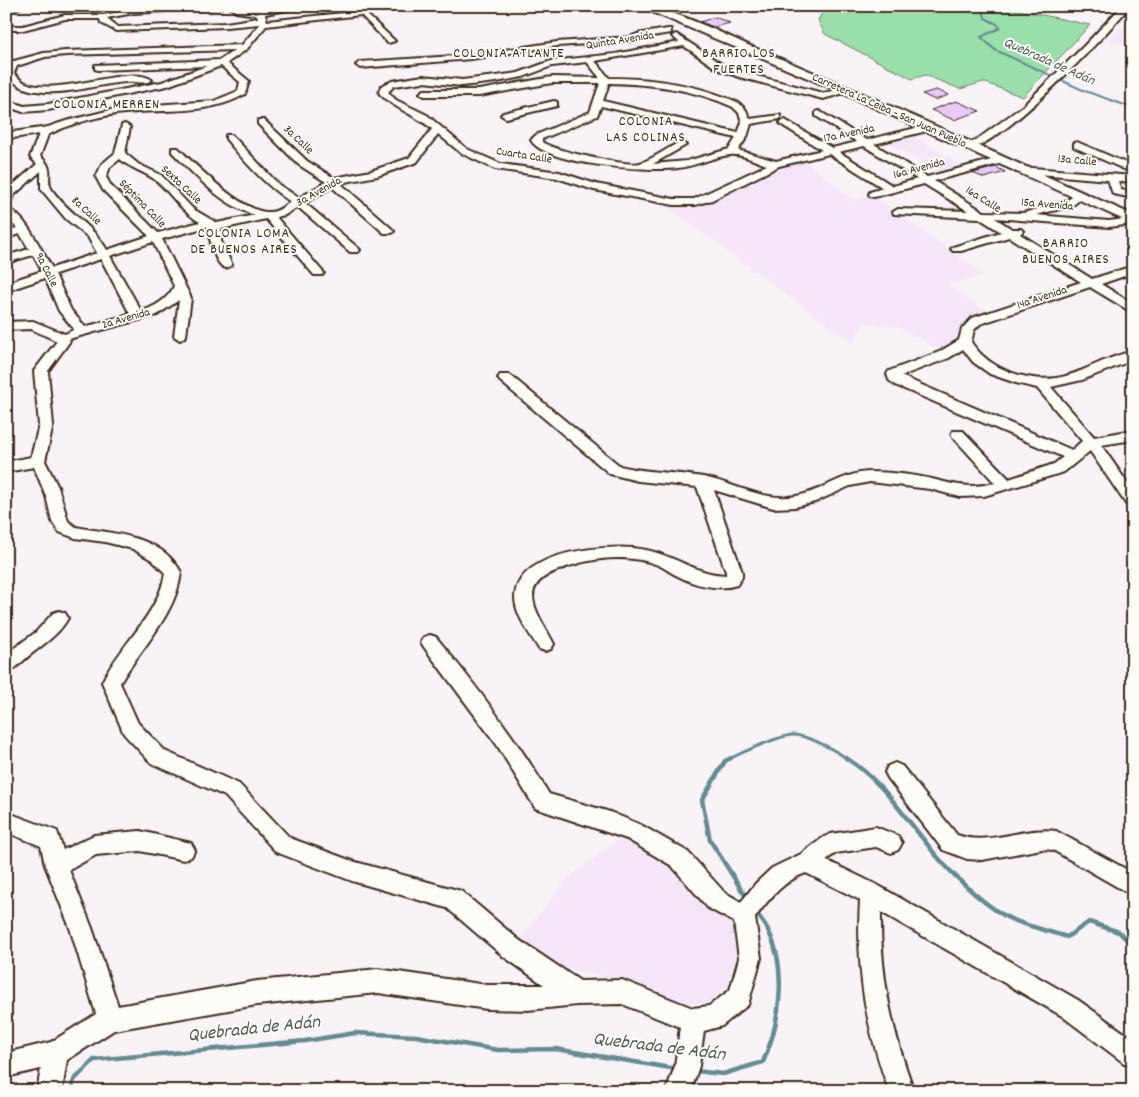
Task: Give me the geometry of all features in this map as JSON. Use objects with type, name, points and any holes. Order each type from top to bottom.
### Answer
[{"type":"main road","name":"Carretera La Ceiba - San Juan Pueblo","points":[[643,6],[847,91],[964,144],[1020,170],[1077,205],[1133,220]]},
{"type":"street","points":[[6,10],[21,6]]},
{"type":"street","points":[[6,28],[23,28],[65,17],[103,17],[134,11],[221,6]]},
{"type":"street","points":[[233,6],[240,12],[262,19],[306,6],[323,17]]},
{"type":"street","points":[[657,12],[680,6]]},
{"type":"street","points":[[964,144],[978,143],[1026,108],[1116,6]]},
{"type":"street","points":[[1054,76],[1126,6]]},
{"type":"street","points":[[103,17],[104,21],[116,29],[217,26],[262,19],[323,17],[363,13],[391,40]]},
{"type":"street","points":[[674,18],[661,25],[720,67],[742,76],[823,96],[847,91]]},
{"type":"street","points":[[6,103],[23,109],[48,107],[164,84],[222,63],[244,47],[262,19]]},
{"type":"street","points":[[360,65],[471,57],[557,44],[635,39],[634,37],[637,36],[668,31]]},
{"type":"street","points":[[635,39],[646,50]]},
{"type":"street","name":"Quinta Avenida","points":[[384,88],[392,84],[423,79],[462,83],[496,80],[520,75],[551,64],[685,43]]},
{"type":"street","points":[[484,45],[489,46],[496,53]]},
{"type":"street","points":[[164,84],[143,79],[100,82],[60,89],[45,89],[15,81],[9,74],[10,63],[44,55],[66,53],[244,47]]},
{"type":"street","points":[[589,59],[604,76],[605,81],[594,114],[587,118],[546,126],[536,142],[552,150],[594,162],[621,167],[682,165],[732,151],[776,164]]},
{"type":"street","points":[[6,136],[50,130],[69,123],[123,110],[215,104],[230,100],[242,92],[245,81],[222,63],[98,67]]},
{"type":"street","points":[[424,93],[479,93],[552,80],[659,82],[702,92],[736,105],[743,112],[747,122],[742,137],[732,151]]},
{"type":"street","name":"Cuarta Calle","points":[[384,88],[383,92],[387,98],[424,117],[464,151],[499,167],[559,175],[594,187],[685,202]]},
{"type":"street","points":[[598,102],[742,137]]},
{"type":"street","points":[[506,115],[554,104]]},
{"type":"street","points":[[526,110],[546,126]]},
{"type":"street","name":"16a Calle","points":[[819,114],[1133,309]]},
{"type":"street","points":[[747,122],[781,120],[891,189]]},
{"type":"street","name":"3a Calle","points":[[261,122],[303,162],[333,182],[388,231]]},
{"type":"street","points":[[120,154],[125,127]]},
{"type":"street","name":"3a Avenida","points":[[6,288],[156,237],[281,213],[333,182],[373,174],[414,160],[426,146],[437,128]]},
{"type":"street","name":"17a Avenida","points":[[685,202],[708,198],[776,164],[928,128]]},
{"type":"street","name":"8a Calle","points":[[50,130],[44,133],[36,152],[36,157],[43,163],[47,171],[46,189],[70,217],[92,235],[137,315]]},
{"type":"street","points":[[229,137],[255,168],[275,187],[299,202],[354,250]]},
{"type":"street","points":[[640,167],[681,145]]},
{"type":"street","points":[[1077,145],[1133,170]]},
{"type":"street","points":[[175,150],[210,185],[249,210],[269,216],[318,273]]},
{"type":"street","name":"Sexta Calle","points":[[120,154],[134,166],[157,177],[190,211],[212,225]]},
{"type":"street","name":"Séptima Calle","points":[[120,154],[111,160],[102,172],[101,177],[103,182],[156,237],[186,298],[180,336]]},
{"type":"street","name":"16a Avenida","points":[[874,194],[999,161]]},
{"type":"street","name":"9a Calle","points":[[43,163],[7,204],[49,272],[65,311],[79,328],[79,332]]},
{"type":"street","name":"13a Calle","points":[[1020,170],[1133,179]]},
{"type":"street","points":[[1112,177],[1117,192],[1133,194]]},
{"type":"street","points":[[1021,216],[1077,205],[1109,224]]},
{"type":"street","name":"15a Avenida","points":[[898,212],[1021,216],[1053,221],[1109,224],[1133,220]]},
{"type":"street","points":[[957,249],[1053,221]]},
{"type":"street","points":[[212,225],[215,241],[226,265]]},
{"type":"street","points":[[6,234],[23,229]]},
{"type":"street","points":[[6,260],[36,250]]},
{"type":"street","name":"14a Avenida","points":[[964,342],[968,329],[976,321],[1133,268]]},
{"type":"street","name":"2a Avenida","points":[[62,337],[153,312],[170,302],[176,296],[180,286]]},
{"type":"street","points":[[6,326],[33,325],[62,337],[64,341],[48,359],[42,371],[46,425],[38,461],[44,469],[55,498],[58,516],[66,528],[79,533],[129,540],[164,560],[173,572],[170,594],[152,623],[133,646],[111,682],[132,728],[158,757],[232,790],[283,845],[352,871],[453,899],[511,948],[577,993]]},
{"type":"street","points":[[1074,456],[900,382],[894,378],[894,374],[944,355],[964,342],[984,366],[1014,378],[1041,384],[1085,374],[1133,355]]},
{"type":"street","points":[[505,378],[615,470],[638,476],[703,482],[773,503],[795,502],[815,497],[846,481],[870,477],[921,483],[960,492],[984,490],[1059,468],[1091,442],[1133,436]]},
{"type":"street","points":[[1041,384],[1091,442],[1133,503]]},
{"type":"street","points":[[958,434],[1006,485]]},
{"type":"street","points":[[6,467],[38,461]]},
{"type":"street","points":[[545,644],[524,604],[524,590],[533,576],[541,569],[559,562],[595,553],[622,552],[662,560],[693,576],[727,581],[734,577],[734,572],[703,482]]},
{"type":"street","points":[[6,666],[16,656],[42,637],[59,618]]},
{"type":"street","points":[[430,642],[472,695],[523,766],[542,801],[610,822],[634,832],[680,859],[716,900],[747,912]]},
{"type":"street","points":[[895,772],[950,844],[967,849],[982,850],[1042,839],[1056,841],[1133,885]]},
{"type":"street","points":[[6,822],[50,838],[56,865],[81,928],[110,1019]]},
{"type":"street","points":[[6,1065],[56,1053],[110,1019],[257,993],[378,981],[488,997],[528,998],[577,993],[622,992],[693,1020],[714,1018],[740,997],[750,958],[747,912],[781,873],[807,862],[832,844],[876,837],[891,843]]},
{"type":"street","points":[[56,865],[94,845],[100,844],[140,841],[184,850]]},
{"type":"street","points":[[807,862],[871,894],[1070,1008],[1133,1054]]},
{"type":"street","points":[[871,894],[869,946],[876,1005],[891,1062],[902,1091]]},
{"type":"street","points":[[681,1085],[690,1047],[693,1020]]},
{"type":"street","points":[[49,1091],[56,1053]]},
{"type":"shaded area","points":[[1133,16],[1133,46],[1109,41]]},
{"type":"shaded area","points":[[911,135],[965,167],[940,173],[887,141]]},
{"type":"shaded area","points":[[803,160],[855,200],[872,195],[984,275],[947,285],[986,311],[964,324],[958,339],[938,349],[898,327],[864,323],[853,343],[666,206],[697,205],[778,167]]},
{"type":"shaded area","points":[[626,834],[677,864],[739,929],[741,942],[729,986],[709,1003],[675,1003],[597,975],[562,967],[516,944],[566,880]]},
{"type":"green space","points":[[820,6],[1000,6],[1090,25],[1023,97],[983,82],[960,89],[925,75],[912,79],[825,34],[818,20],[825,8]]},
{"type":"building","points":[[715,17],[730,23],[714,27],[700,22]]},
{"type":"building","points":[[936,90],[949,95],[935,100],[922,94]]},
{"type":"building","points":[[956,101],[980,111],[954,120],[931,110]]},
{"type":"building","points":[[996,167],[1005,172],[984,178],[973,173]]},
{"type":"waterway","points":[[311,6],[318,12],[326,15]]},
{"type":"waterway","name":"Quebrada de Adán","points":[[982,6],[985,18],[997,24],[1000,28],[981,37],[995,50],[1085,91],[1133,108]]},
{"type":"waterway","name":"Quebrada de Adán","points":[[729,759],[789,735],[802,736],[816,741],[848,759]]},
{"type":"waterway","name":"Quebrada de Adán","points":[[846,758],[880,786],[934,853],[974,893],[995,910],[1019,922],[1067,937],[1089,922],[1119,932],[1133,946]]},
{"type":"waterway","name":"Quebrada de Adán","points":[[729,759],[725,761],[702,800],[710,840],[748,900]]},
{"type":"waterway","name":"Quebrada de Adán","points":[[695,1071],[723,1074],[763,1062],[769,1047],[777,1014],[780,979],[774,945],[764,922],[755,911]]},
{"type":"waterway","name":"Quebrada de Adán","points":[[71,1091],[74,1080],[94,1060],[305,1041],[355,1033],[416,1036],[498,1050],[556,1049],[677,1069]]},
{"type":"district","name":"COLONIA ATLANTE","points":[[509,54]]},
{"type":"district","name":"BARRIO LOS FUERTES","points":[[739,62]]},
{"type":"district","name":"COLONIA MERREN","points":[[107,105]]},
{"type":"district","name":"COLONIA LAS COLINAS","points":[[646,130]]},
{"type":"district","name":"COLONIA LOMA DE BUENOS AIRES","points":[[244,242]]},
{"type":"district","name":"BARRIO BUENOS AIRES","points":[[1066,252]]}]
